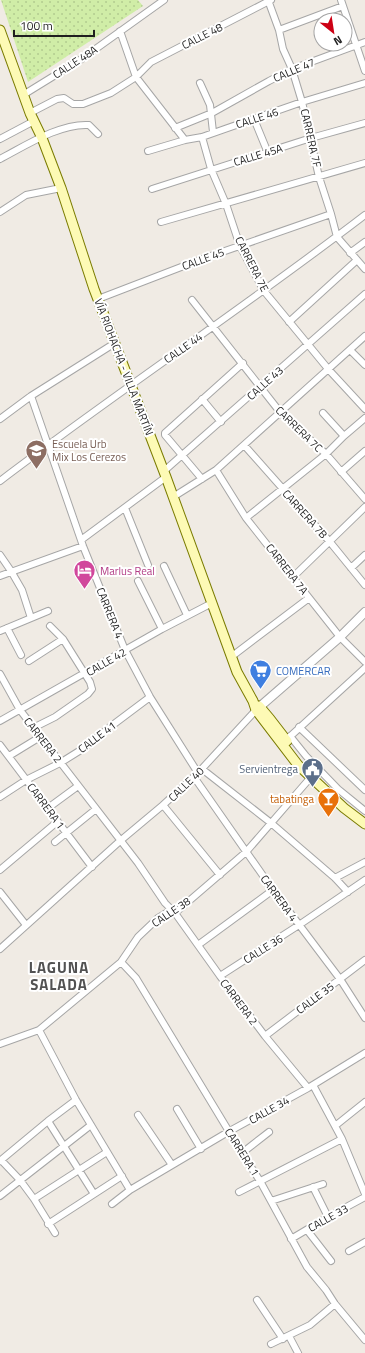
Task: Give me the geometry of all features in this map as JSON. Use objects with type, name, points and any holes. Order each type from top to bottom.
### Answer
[{"type":"main road","name":"VÍA RIOHACHA - VILLA MARTÍN","points":[[0,30],[32,117],[42,138],[61,188],[98,299],[132,385],[231,657],[256,706],[286,740]]},
{"type":"main road","points":[[286,740],[298,765],[344,808],[365,824]]},
{"type":"main road","points":[[286,740],[314,773],[365,817]]},
{"type":"street","name":"CALLE 48A","points":[[24,95],[84,58],[164,0]]},
{"type":"street","name":"CARRERA 7F","points":[[269,0],[279,30],[283,49],[292,69],[302,102],[319,177],[337,237],[365,269]]},
{"type":"street","name":"CALLE 48","points":[[0,139],[57,99],[64,98],[73,104],[83,104],[111,93],[136,77],[151,62],[269,0]]},
{"type":"street","points":[[279,30],[342,3],[365,71]]},
{"type":"street","points":[[120,32],[136,77],[185,140]]},
{"type":"street","name":"CALLE 47","points":[[176,128],[212,113],[292,69],[365,42]]},
{"type":"street","points":[[200,83],[210,105],[213,132]]},
{"type":"street","name":"CALLE 46","points":[[148,151],[185,140],[202,137],[302,102],[365,83]]},
{"type":"street","points":[[254,118],[268,153]]},
{"type":"street","name":"CALLE 45A","points":[[152,189],[311,138],[365,123]]},
{"type":"street","points":[[0,160],[65,128],[85,125],[92,127],[98,134]]},
{"type":"street","name":"CARRERA 7E","points":[[202,137],[211,169],[226,204],[240,246],[264,291],[307,345],[365,409]]},
{"type":"street","points":[[161,222],[365,163]]},
{"type":"street","points":[[0,212],[26,195],[61,188]]},
{"type":"street","name":"CALLE 45","points":[[98,299],[202,259],[331,214]]},
{"type":"street","name":"CALLE 44","points":[[0,481],[49,444],[264,291],[365,215]]},
{"type":"street","points":[[350,253],[365,242]]},
{"type":"street","points":[[289,322],[357,260]]},
{"type":"street","name":"CALLE 43","points":[[0,576],[82,543],[165,474],[182,456],[365,294]]},
{"type":"street","name":"CARRERA 7C","points":[[192,300],[214,326],[280,412],[326,454],[365,499]]},
{"type":"street","points":[[173,498],[216,470],[329,370],[365,336]]},
{"type":"street","points":[[0,419],[31,396],[115,343]]},
{"type":"street","points":[[350,350],[365,365]]},
{"type":"street","points":[[202,479],[165,435],[165,433],[242,363]]},
{"type":"street","name":"CARRERA 4","points":[[31,396],[49,444],[82,543],[125,650],[150,698],[246,852],[340,980],[365,1018]]},
{"type":"street","points":[[202,399],[221,422]]},
{"type":"street","points":[[323,413],[344,436]]},
{"type":"street","points":[[246,518],[326,454],[365,418]]},
{"type":"street","name":"CARRERA 7B","points":[[244,445],[330,542],[365,585]]},
{"type":"street","points":[[341,472],[365,450]]},
{"type":"street","name":"CARRERA 7A","points":[[216,470],[246,518],[340,637],[365,662]]},
{"type":"street","points":[[293,577],[365,507]]},
{"type":"street","points":[[125,508],[148,565]]},
{"type":"street","points":[[0,555],[22,590],[31,618]]},
{"type":"street","points":[[351,568],[365,555]]},
{"type":"street","points":[[164,566],[187,615]]},
{"type":"street","points":[[138,581],[162,629]]},
{"type":"street","points":[[231,657],[310,598]]},
{"type":"street","name":"CALLE 42","points":[[0,722],[162,629],[212,603]]},
{"type":"street","points":[[0,631],[48,610]]},
{"type":"street","name":"CALLE 40","points":[[0,949],[120,841],[164,805],[198,773],[256,706],[340,637],[365,612]]},
{"type":"street","points":[[33,728],[55,717],[88,694],[92,689],[90,682],[63,639],[50,626]]},
{"type":"street","points":[[7,628],[21,655]]},
{"type":"street","points":[[29,661],[63,639]]},
{"type":"street","points":[[365,668],[286,740],[338,789],[365,811]]},
{"type":"street","name":"CARRERA 2","points":[[0,674],[20,710],[33,728],[143,870],[165,903],[265,1036],[311,1087],[342,1139],[365,1194]]},
{"type":"street","points":[[0,691],[7,687]]},
{"type":"street","name":"CALLE 41","points":[[0,797],[26,780],[60,763],[84,748],[150,698]]},
{"type":"street","points":[[299,727],[365,790]]},
{"type":"street","points":[[9,756],[40,737]]},
{"type":"street","name":"CARRERA 1","points":[[0,746],[92,867]]},
{"type":"street","points":[[198,773],[271,823],[335,878],[348,892]]},
{"type":"street","name":"CALLE 38","points":[[0,1043],[39,1030],[121,962],[138,938],[158,918],[168,912],[174,913],[246,852],[311,777]]},
{"type":"street","points":[[48,808],[78,786]]},
{"type":"street","points":[[164,805],[220,875]]},
{"type":"street","points":[[55,842],[96,809]]},
{"type":"street","points":[[0,870],[57,822]]},
{"type":"street","points":[[335,878],[365,862]]},
{"type":"street","name":"CALLE 36","points":[[220,976],[299,926],[365,880]]},
{"type":"street","points":[[198,945],[273,890]]},
{"type":"street","points":[[0,892],[26,925]]},
{"type":"street","name":"CALLE 35","points":[[265,1036],[365,960]]},
{"type":"street","name":"CARRERA 1","points":[[121,962],[136,978],[228,1132],[260,1181],[307,1267],[365,1340]]},
{"type":"street","points":[[39,1030],[76,1100],[130,1190]]},
{"type":"street","name":"CALLE 34","points":[[112,1204],[130,1190],[228,1132],[311,1087],[365,1053]]},
{"type":"street","points":[[55,1233],[48,1224],[34,1199],[20,1180],[1,1161],[48,1121],[76,1100]]},
{"type":"street","points":[[335,1126],[365,1102]]},
{"type":"street","points":[[177,1109],[201,1149]]},
{"type":"street","points":[[138,1115],[172,1166]]},
{"type":"street","points":[[48,1121],[65,1145],[94,1194]]},
{"type":"street","points":[[0,1196],[91,1125]]},
{"type":"street","points":[[242,1153],[269,1132]]},
{"type":"street","points":[[240,1192],[342,1139]]},
{"type":"street","points":[[34,1199],[107,1152]]},
{"type":"street","points":[[48,1224],[122,1176]]},
{"type":"street","points":[[270,1201],[323,1184]]},
{"type":"street","points":[[313,1187],[328,1217]]},
{"type":"street","name":"CALLE 33","points":[[291,1239],[365,1197]]},
{"type":"street","points":[[307,1230],[331,1261]]},
{"type":"street","points":[[349,1251],[365,1242]]},
{"type":"street","points":[[258,1300],[283,1339]]},
{"type":"street","points":[[271,1344],[310,1325],[335,1304]]},
{"type":"street","points":[[289,1336],[298,1353]]},
{"type":"green space","points":[[1,0],[138,0],[143,6],[28,82]]},
{"type":"place","name":"Escuela Urb Mix Los Cerezos","points":[[36,470]]},
{"type":"place","name":"Marlus Real","points":[[85,590]]},
{"type":"place","name":"COMERCAR","points":[[261,690]]},
{"type":"place","name":"Servientrega","points":[[313,788]]},
{"type":"place","name":"tabatinga","points":[[329,818]]},
{"type":"district","name":"LAGUNA SALADA","points":[[59,976]]}]
